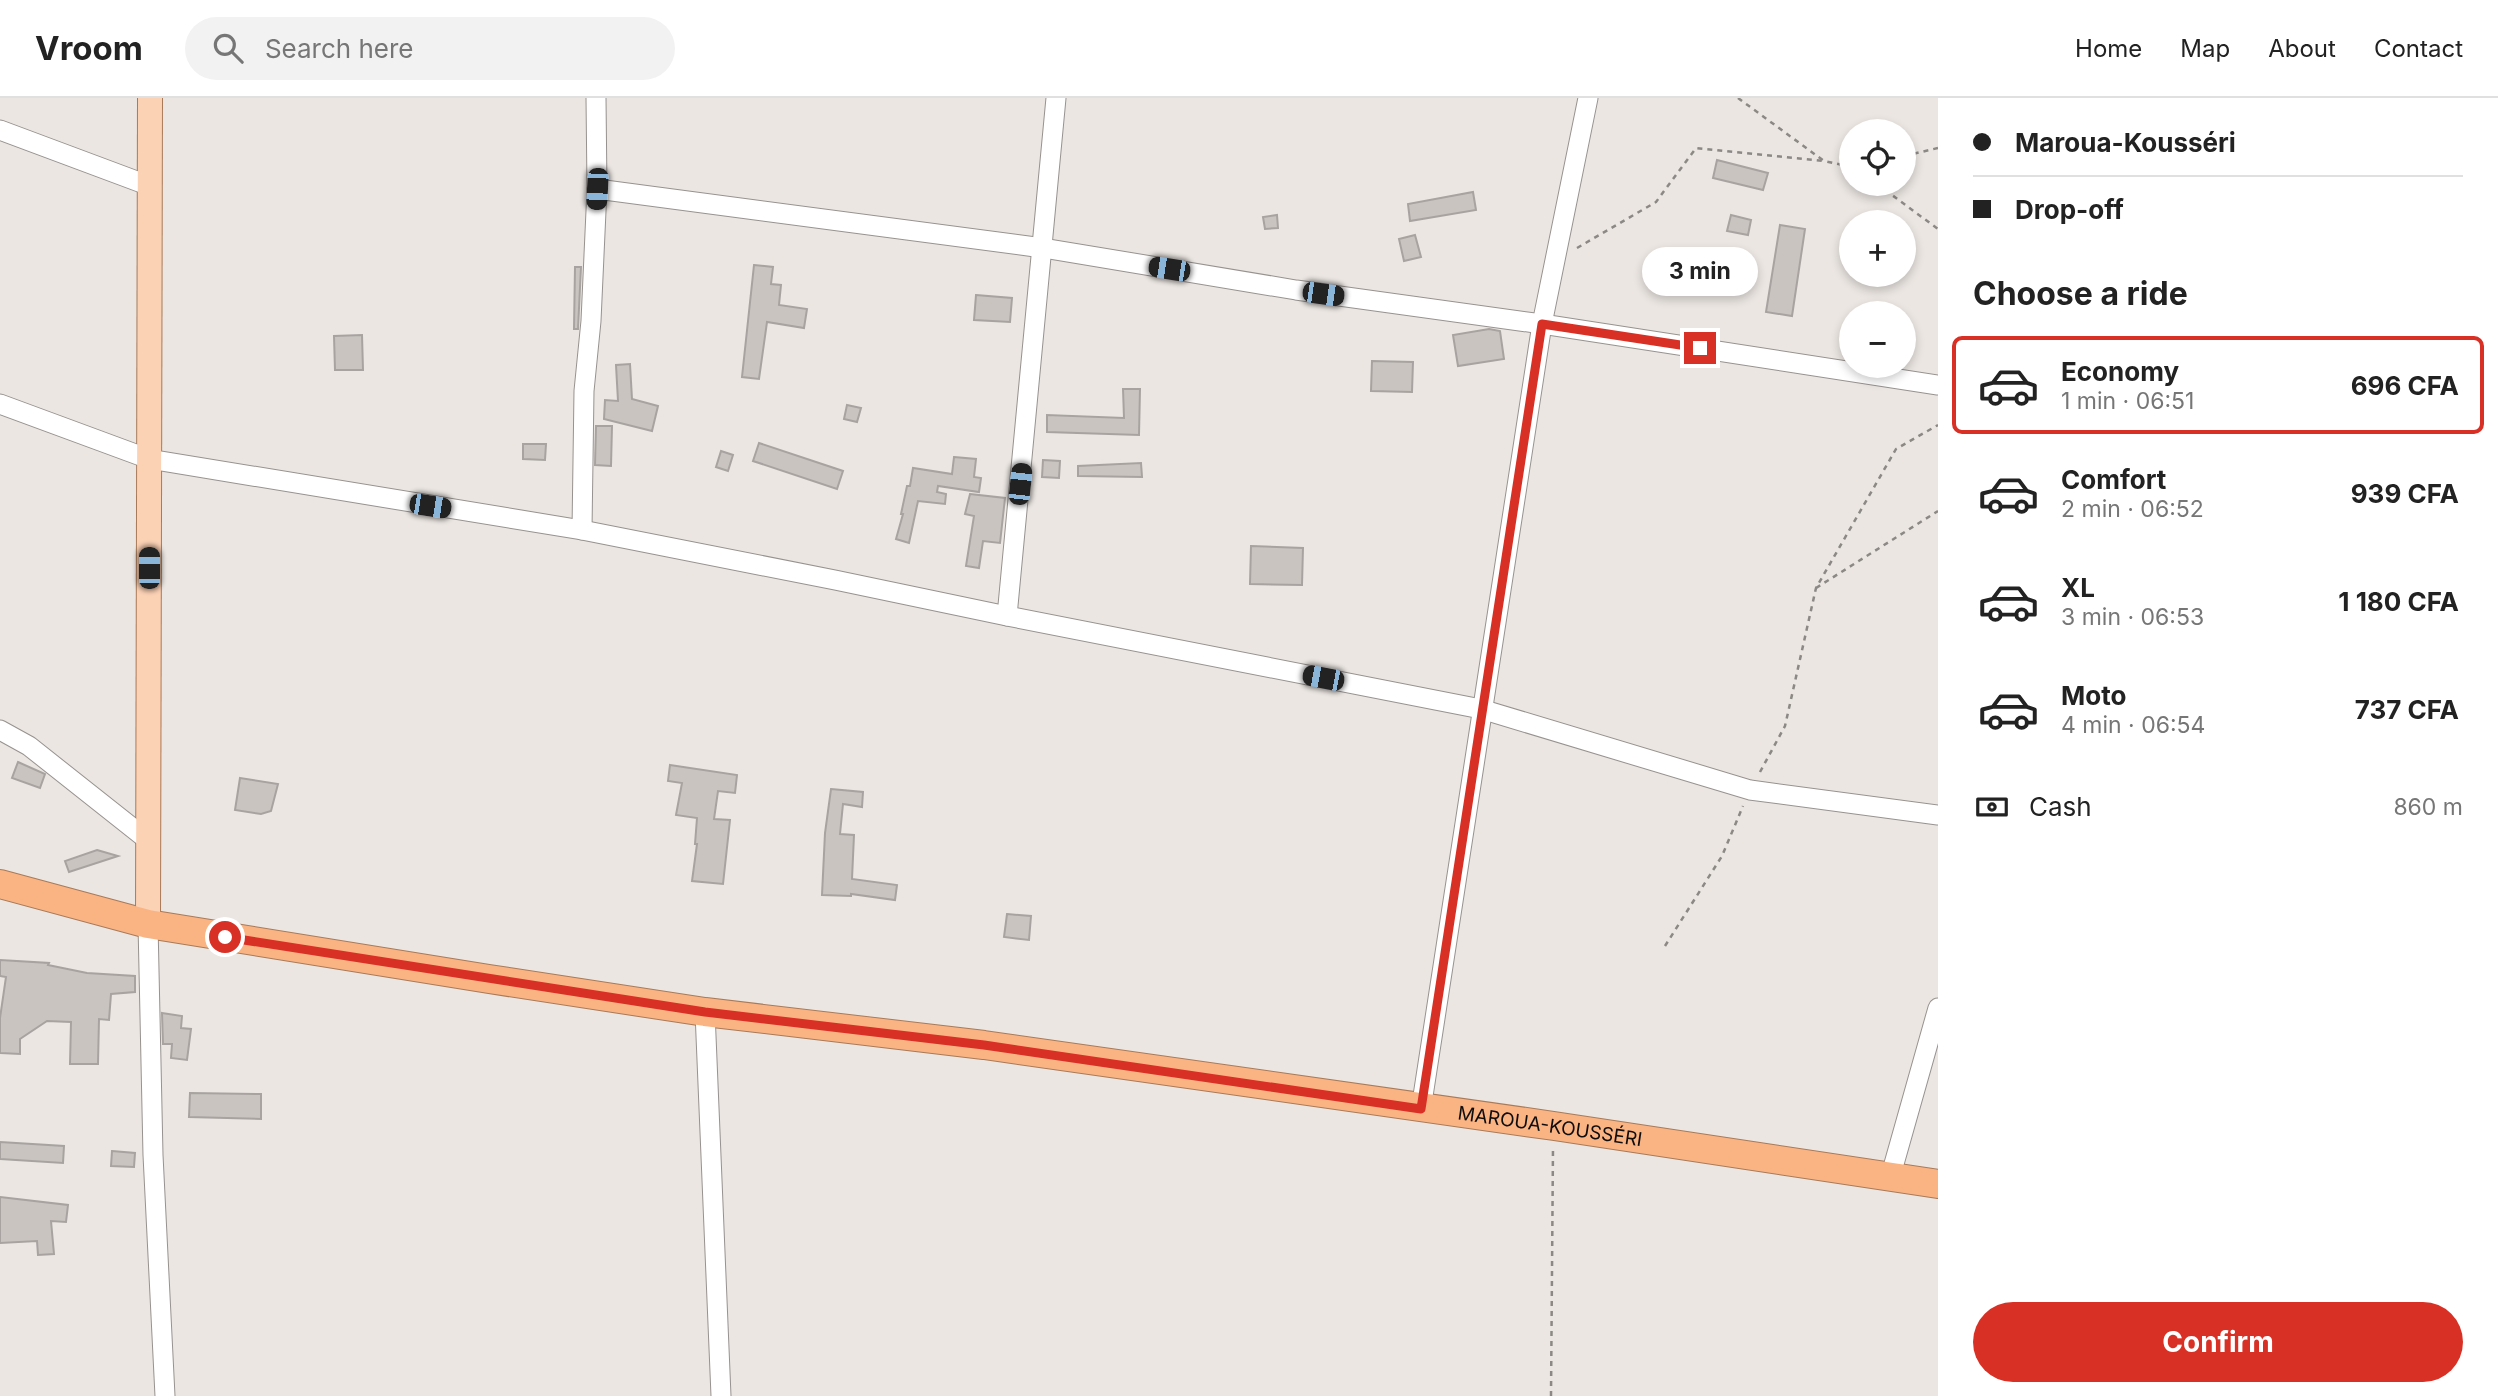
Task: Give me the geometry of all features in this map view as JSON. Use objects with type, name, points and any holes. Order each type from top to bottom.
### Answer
[{"type":"highway","name":"MAROUA-KOUSSÉRI","points":[[0,884],[148,924],[705,1012],[984,1045],[1938,1184]]},
{"type":"main road","points":[[148,924],[150,98]]},
{"type":"street","points":[[582,530],[584,391],[591,321],[597,189],[596,98]]},
{"type":"street","points":[[1007,616],[1056,98]]},
{"type":"street","points":[[1421,1109],[1542,324],[1588,98]]},
{"type":"street","points":[[0,130],[150,186]]},
{"type":"street","points":[[597,189],[1043,248],[1296,290],[1542,324],[1938,385]]},
{"type":"street","points":[[0,404],[149,459],[582,530],[1481,709],[1750,790],[1938,815]]},
{"type":"street","points":[[0,730],[38,752],[149,841]]},
{"type":"street","points":[[148,924],[153,1142],[165,1396]]},
{"type":"street","points":[[1890,1178],[1938,1008]]},
{"type":"street","points":[[705,1012],[721,1396]]},
{"type":"path","points":[[1738,98],[1824,161]]},
{"type":"path","points":[[1555,260],[1656,202],[1696,148],[1839,164]]},
{"type":"path","points":[[1916,153],[1938,148]]},
{"type":"path","points":[[1893,196],[1938,229]]},
{"type":"path","points":[[1665,946],[1722,856],[1750,790],[1786,726],[1816,588],[1896,449],[1938,425]]},
{"type":"path","points":[[1816,588],[1938,511]]},
{"type":"path","points":[[1551,1396],[1554,1126]]},
{"type":"building","points":[[1717,160],[1768,173],[1763,190],[1713,178]]},
{"type":"building","points":[[1473,192],[1476,210],[1410,221],[1408,204]]},
{"type":"building","points":[[1277,215],[1278,228],[1265,229],[1263,217]]},
{"type":"building","points":[[1731,215],[1751,220],[1748,235],[1727,231]]},
{"type":"building","points":[[1780,225],[1805,229],[1792,316],[1766,312]]},
{"type":"building","points":[[1415,235],[1421,257],[1404,261],[1399,239]]},
{"type":"building","points":[[754,265],[773,267],[771,284],[781,285],[779,305],[807,309],[804,328],[767,322],[759,379],[742,377]]},
{"type":"building","points":[[575,267],[581,267],[578,329],[574,329]]},
{"type":"building","points":[[976,295],[1012,298],[1010,322],[974,320]]},
{"type":"building","points":[[1489,329],[1500,331],[1504,359],[1458,366],[1453,335]]},
{"type":"building","points":[[362,335],[363,370],[335,370],[334,336]]},
{"type":"building","points":[[1372,361],[1413,362],[1412,392],[1371,391]]},
{"type":"building","points":[[630,364],[632,399],[658,406],[652,431],[604,419],[605,400],[618,401],[616,365]]},
{"type":"building","points":[[1123,389],[1140,389],[1139,435],[1047,432],[1047,415],[1124,418]]},
{"type":"building","points":[[847,405],[861,408],[857,422],[844,419]]},
{"type":"building","points":[[596,426],[612,426],[611,466],[595,465]]},
{"type":"building","points":[[759,443],[843,471],[837,489],[753,461]]},
{"type":"building","points":[[523,444],[546,444],[545,460],[523,459]]},
{"type":"building","points":[[721,451],[733,455],[728,471],[716,467]]},
{"type":"building","points":[[954,457],[976,459],[974,477],[981,478],[979,492],[938,486],[937,492],[946,494],[945,504],[918,501],[909,543],[896,539],[913,468],[952,474]]},
{"type":"building","points":[[1043,460],[1060,461],[1059,478],[1042,477]]},
{"type":"building","points":[[1141,463],[1142,477],[1078,476],[1078,466]]},
{"type":"building","points":[[970,494],[1005,498],[1000,543],[983,541],[979,568],[966,566],[974,516],[965,514]]},
{"type":"building","points":[[1251,546],[1303,548],[1302,585],[1250,584]]},
{"type":"building","points":[[18,762],[45,774],[40,788],[12,778]]},
{"type":"building","points":[[670,765],[737,775],[735,793],[718,791],[714,819],[730,820],[723,884],[692,881],[697,818],[676,815],[682,783],[668,781]]},
{"type":"building","points":[[240,778],[278,784],[271,811],[261,814],[235,810]]},
{"type":"building","points":[[831,789],[863,792],[862,807],[843,804],[840,834],[854,835],[852,879],[897,885],[895,900],[851,894],[822,895],[825,833]]},
{"type":"building","points":[[97,850],[118,856],[69,872],[65,861]]},
{"type":"building","points":[[1007,914],[1031,916],[1029,940],[1004,937]]},
{"type":"building","points":[[0,960],[49,963],[48,965],[87,973],[135,976],[135,992],[111,994],[109,1020],[99,1019],[98,1064],[70,1064],[71,1022],[47,1021],[20,1039],[20,1054],[0,1053],[0,1018],[6,977],[0,976]]},
{"type":"building","points":[[162,1013],[182,1016],[181,1028],[191,1029],[187,1060],[171,1058],[172,1044],[163,1044]]},
{"type":"building","points":[[190,1093],[261,1094],[261,1119],[189,1117]]},
{"type":"building","points":[[0,1142],[64,1146],[63,1163],[0,1159]]},
{"type":"building","points":[[112,1151],[135,1153],[134,1167],[111,1166]]},
{"type":"building","points":[[0,1197],[68,1205],[66,1222],[51,1221],[54,1254],[38,1255],[37,1241],[0,1243]]},
{"type":"route","points":[[225,937],[705,1012],[984,1045],[1421,1109],[1542,324],[1700,348]]}]
